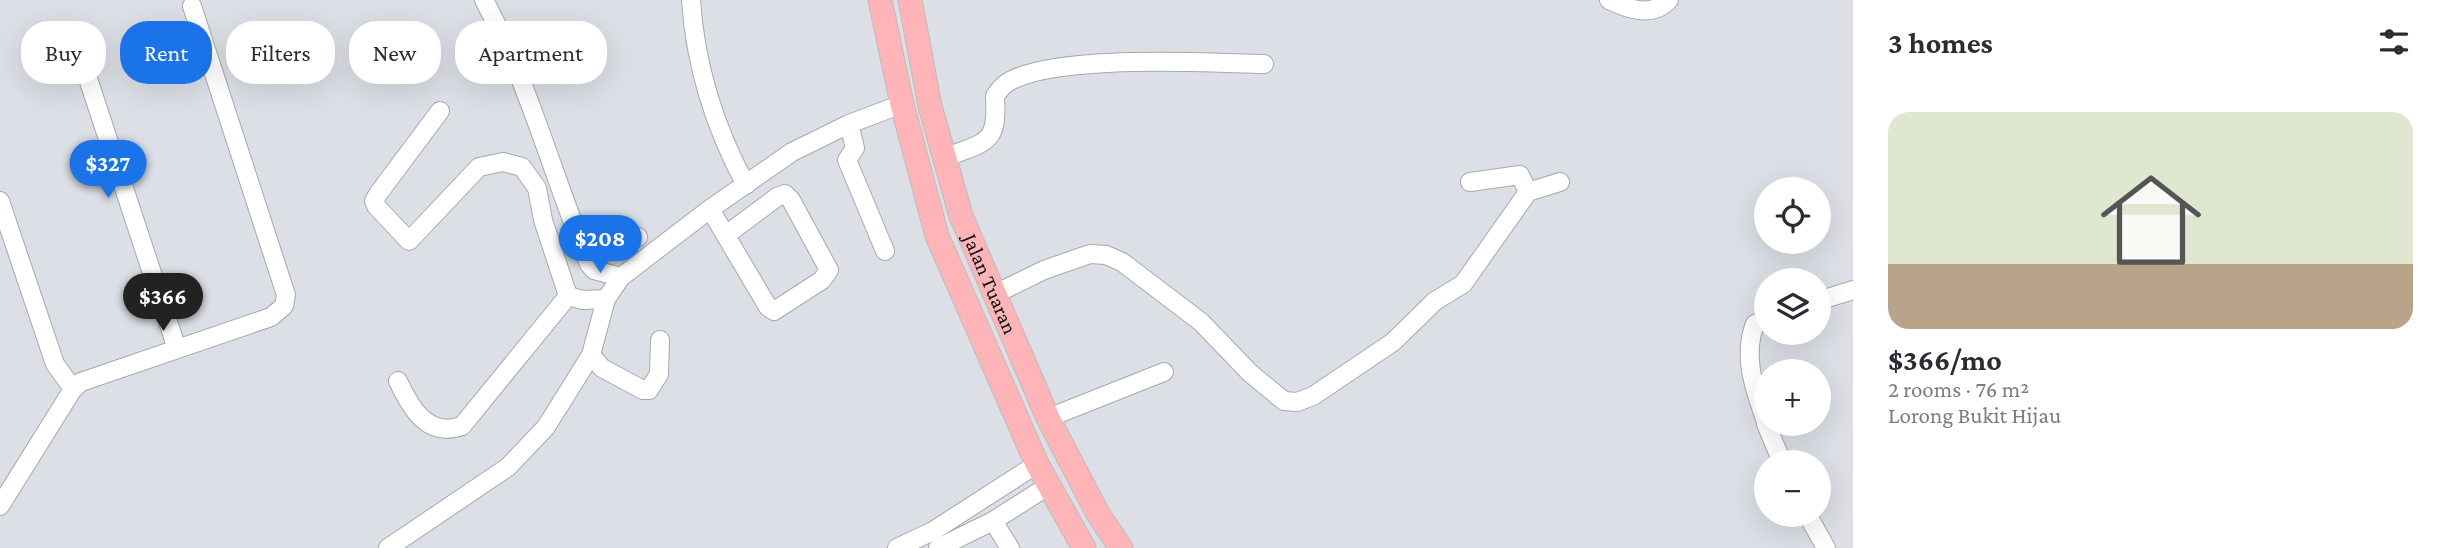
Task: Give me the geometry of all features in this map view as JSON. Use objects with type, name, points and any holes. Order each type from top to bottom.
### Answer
[{"type":"main road","name":"Jalan Tuaran","points":[[880,0],[918,169],[942,248],[1037,464],[1084,548]]},
{"type":"main road","points":[[894,0],[922,138],[918,169]]},
{"type":"main road","name":"Jalan Tuaran","points":[[910,0],[943,159],[961,216],[1048,418],[1091,503],[1121,548]]},
{"type":"street","points":[[484,0],[525,83],[559,189],[584,254],[594,270],[621,277]]},
{"type":"street","points":[[691,0],[697,49],[723,143],[746,184]]},
{"type":"street","points":[[1609,0],[1637,12],[1663,6],[1669,0]]},
{"type":"street","points":[[0,506],[73,389],[93,375],[271,317],[284,306],[286,295],[192,6]]},
{"type":"street","points":[[943,159],[986,140],[997,125],[995,96],[1011,80],[1060,67],[1174,63],[1264,64]]},
{"type":"street","points":[[90,84],[177,348]]},
{"type":"street","points":[[388,548],[508,467],[546,428],[591,355],[606,299],[621,277],[710,209],[792,152],[849,124],[902,104]]},
{"type":"street","points":[[440,111],[378,194],[374,201],[376,206],[409,241],[479,167],[503,162],[522,167],[537,188],[543,220],[568,296]]},
{"type":"street","points":[[849,124],[855,148],[847,160],[884,251]]},
{"type":"street","points":[[1470,182],[1520,174],[1528,192]]},
{"type":"street","points":[[993,295],[1044,270],[1090,254],[1106,255],[1122,262],[1201,322],[1250,373],[1284,401],[1297,402],[1313,396],[1393,342],[1435,301],[1463,284],[1528,192],[1560,181]]},
{"type":"street","points":[[710,209],[768,307],[774,311],[822,280],[829,270],[798,210],[785,194],[777,197],[726,235]]},
{"type":"street","points":[[0,201],[55,364],[73,389]]},
{"type":"street","points":[[584,254],[638,237]]},
{"type":"street","points":[[1831,297],[1853,290]]},
{"type":"street","points":[[568,296],[583,300],[606,299]]},
{"type":"street","points":[[398,381],[411,409],[430,426],[453,429],[463,426],[568,296]]},
{"type":"street","points":[[1754,327],[1748,342],[1754,386]]},
{"type":"street","points":[[591,355],[602,368],[643,390],[649,390],[659,374],[660,340]]},
{"type":"street","points":[[1048,418],[1164,372]]},
{"type":"street","points":[[897,548],[933,531],[1037,464]]},
{"type":"street","points":[[948,546],[1048,486]]},
{"type":"street","points":[[993,521],[1010,548]]},
{"type":"street","points":[[1814,527],[1826,548]]}]
